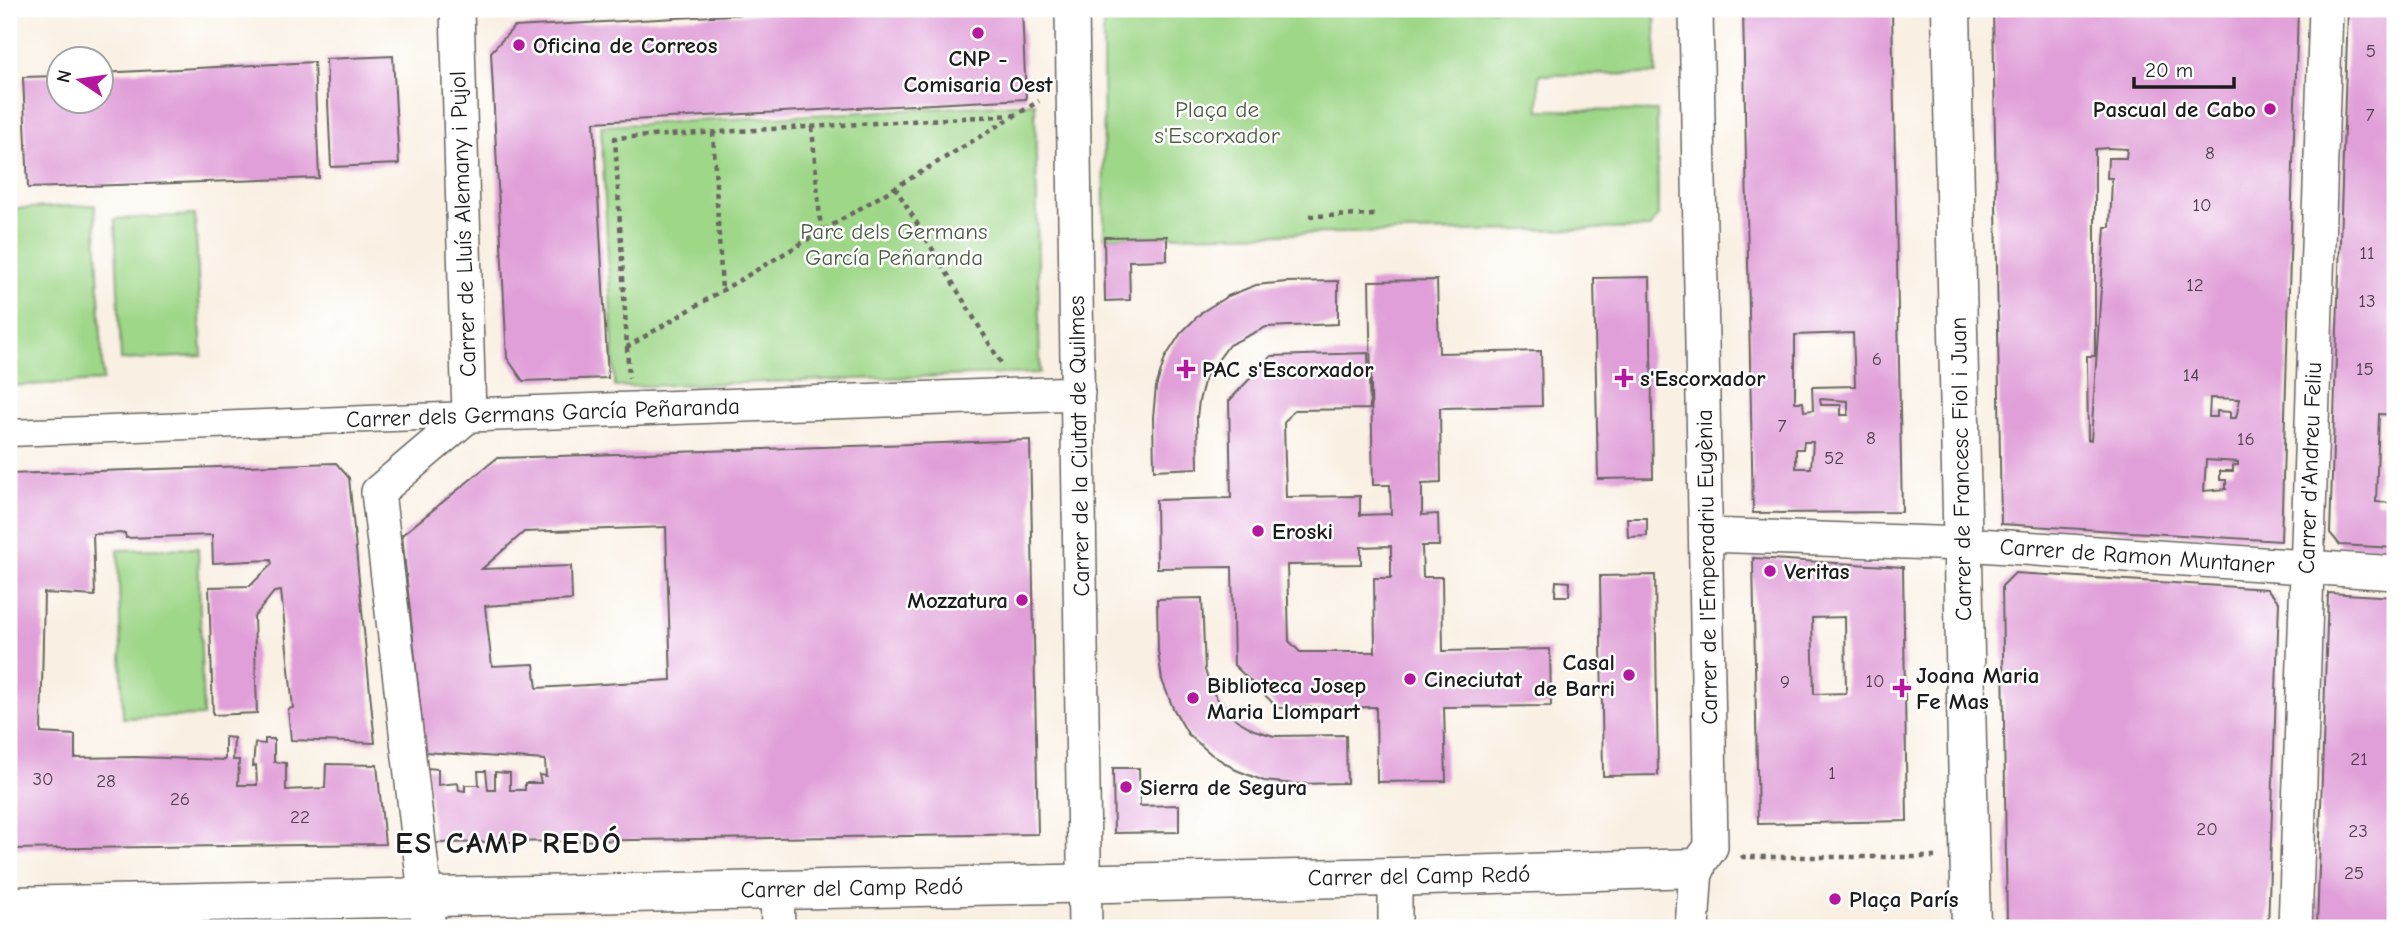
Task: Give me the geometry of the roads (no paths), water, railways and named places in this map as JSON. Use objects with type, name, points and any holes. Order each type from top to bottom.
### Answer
[{"type":"street","name":"Carrer de Lluís Alemany i Pujol","points":[[457,9],[469,415]]},
{"type":"street","name":"Carrer de la Ciutat de Quilmes","points":[[1072,9],[1086,928]]},
{"type":"street","name":"Carrer de l'Emperadriu Eugènia","points":[[1696,9],[1711,847],[1696,868]]},
{"type":"street","name":"Carrer de Francesc Fiol i Juan","points":[[1951,9],[1971,928]]},
{"type":"street","name":"Carrer d'Andreu Feliu","points":[[2295,928],[2326,9]]},
{"type":"street","name":"Carrer dels Germans García Peñaranda","points":[[9,433],[1078,393]]},
{"type":"street","points":[[428,913],[378,492],[469,415]]},
{"type":"street","points":[[1707,535],[1963,544]]},
{"type":"street","name":"Carrer de Ramon Muntaner","points":[[1963,544],[2395,573]]},
{"type":"street","points":[[1692,928],[1696,868]]},
{"type":"street","name":"Carrer del Camp Redó","points":[[9,906],[91,916],[428,913],[777,890],[1696,868]]},
{"type":"street","points":[[1395,877],[1395,928]]},
{"type":"street","points":[[777,890],[778,928]]},
{"type":"place","name":"CNP - Comisaria Oest","points":[[978,33]]},
{"type":"place","name":"Oficina de Correos","points":[[519,45]]},
{"type":"place","name":"Pascual de Cabo","points":[[2270,109]]},
{"type":"place","name":"PAC s'Escorxador","points":[[1186,369]]},
{"type":"place","name":"s'Escorxador","points":[[1624,378]]},
{"type":"place","name":"Eroski","points":[[1258,531]]},
{"type":"place","name":"Veritas","points":[[1770,571]]},
{"type":"place","name":"Mozzatura","points":[[1022,600]]},
{"type":"place","name":"Casal de Barri","points":[[1629,675]]},
{"type":"place","name":"Cineciutat","points":[[1410,679]]},
{"type":"place","name":"Joana Maria Fe Mas","points":[[1902,688]]},
{"type":"place","name":"Biblioteca Josep Maria Llompart","points":[[1193,698]]},
{"type":"place","name":"Sierra de Segura","points":[[1126,787]]},
{"type":"place","name":"Plaça París","points":[[1835,899]]},
{"type":"district","name":"ES CAMP REDÓ","points":[[509,843]]},
{"type":"park label","name":"Plaça de s'Escorxador","points":[[1217,122]]},
{"type":"park label","name":"Parc dels Germans García Peñaranda","points":[[894,244]]}]
